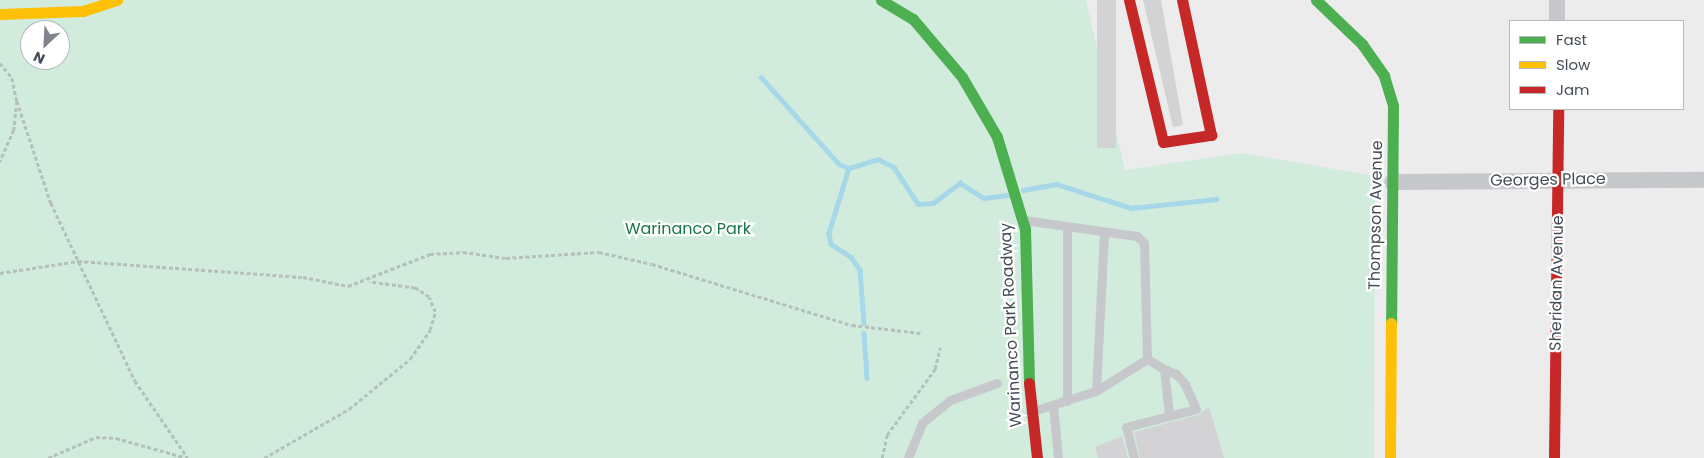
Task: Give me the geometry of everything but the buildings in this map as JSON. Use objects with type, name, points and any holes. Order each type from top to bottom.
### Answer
[{"type":"street","points":[[0,14],[83,11],[117,0]]},
{"type":"street","name":"Warinanco Park Roadway","points":[[882,0],[913,19],[962,77],[997,137],[1012,177],[1023,214],[1030,412],[1037,458]]},
{"type":"street","points":[[1129,0],[1163,142],[1211,135],[1182,0]]},
{"type":"street","name":"Thompson Avenue","points":[[1316,0],[1362,44],[1384,76],[1393,106],[1390,458]]},
{"type":"street","points":[[1557,0],[1557,20]]},
{"type":"street","name":"Sheridan Avenue","points":[[1554,458],[1558,110]]},
{"type":"street","name":"Georges Place","points":[[1392,182],[1558,179],[1704,180]]},
{"type":"lane","points":[[1023,214],[1066,226],[1137,236],[1144,243],[1147,359]]},
{"type":"lane","points":[[1066,226],[1067,400]]},
{"type":"lane","points":[[1096,391],[1104,232]]},
{"type":"lane","points":[[1030,412],[1096,391],[1147,359]]},
{"type":"lane","points":[[1134,458],[1126,427],[1196,409],[1185,384],[1176,374],[1147,359]]},
{"type":"lane","points":[[1164,369],[1169,415]]},
{"type":"lane","points":[[908,458],[922,422],[950,400],[997,383]]},
{"type":"lane","points":[[1053,405],[1058,458]]},
{"type":"path","points":[[0,64],[12,78],[17,102],[51,203],[78,262],[135,381],[187,458]]},
{"type":"path","points":[[0,162],[14,130],[17,102]]},
{"type":"path","points":[[0,273],[78,262],[303,278],[340,286],[367,282],[430,254],[463,252],[506,258],[598,252],[652,264],[852,325],[921,333]]},
{"type":"path","points":[[264,458],[349,409],[410,359],[430,330],[435,312],[429,297],[415,288],[367,282]]},
{"type":"path","points":[[882,458],[887,436],[935,369],[940,348]]},
{"type":"path","points":[[48,458],[96,437],[116,438],[187,458]]},
{"type":"green space","name":"Warinanco Park","points":[[0,0],[1086,0],[1125,170],[1242,153],[1375,176],[1374,458],[0,458]]},
{"type":"waterway","points":[[761,77],[839,164],[849,168],[878,159],[894,167],[918,204],[933,203],[960,183],[984,198],[1008,195]]},
{"type":"waterway","points":[[849,168],[829,233],[831,244],[851,257],[860,270],[864,323]]},
{"type":"waterway","points":[[1023,190],[1056,184],[1131,208],[1217,199]]},
{"type":"waterway","points":[[864,333],[867,378]]},
{"type":"traffic: fast","points":[[881,0],[913,19],[962,77],[997,137],[1025,229],[1029,383]]},
{"type":"traffic: fast","points":[[1316,0],[1362,44],[1384,76],[1393,106],[1391,323]]},
{"type":"traffic: slow","points":[[0,14],[83,11],[117,0]]},
{"type":"traffic: slow","points":[[1390,458],[1391,323]]},
{"type":"traffic: jam","points":[[1129,0],[1163,142],[1211,135],[1182,0]]},
{"type":"traffic: jam","points":[[1554,458],[1558,110]]},
{"type":"traffic: jam","points":[[1029,383],[1037,458]]}]
